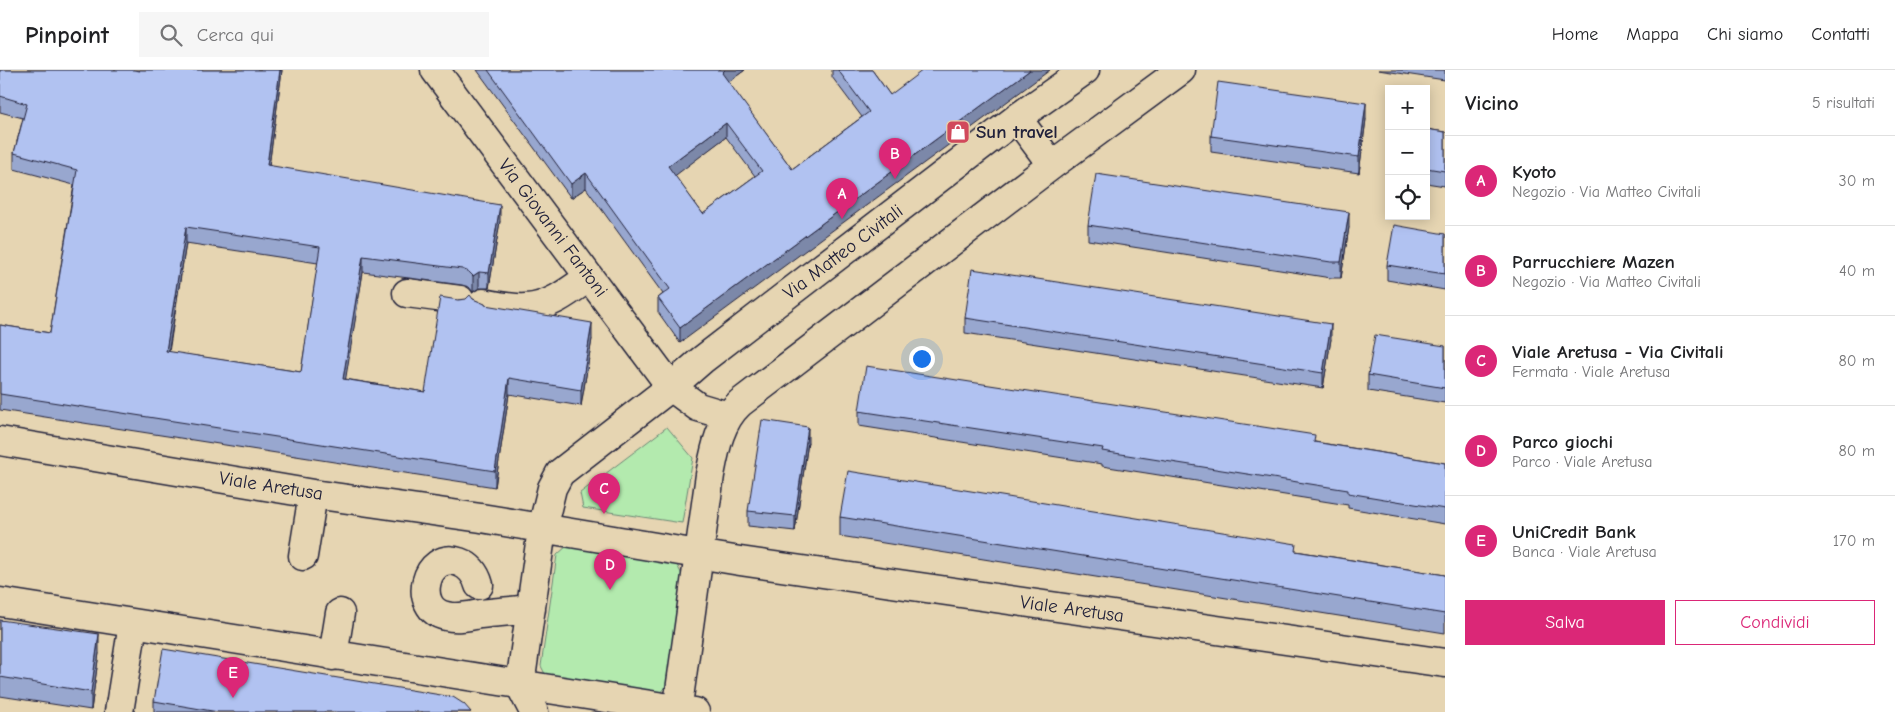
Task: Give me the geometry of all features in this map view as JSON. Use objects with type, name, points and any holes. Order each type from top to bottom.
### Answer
[{"type":"street","name":"Via Giovanni Fantoni","points":[[436,70],[671,387]]},
{"type":"street","name":"Via Matteo Civitali","points":[[542,528],[552,488],[560,473],[671,387],[702,360],[1017,118],[1084,70]]},
{"type":"street","points":[[0,602],[683,711],[700,554],[715,449],[728,416],[740,403],[1052,165],[1181,70]]},
{"type":"street","points":[[1017,118],[1052,165]]},
{"type":"street","points":[[407,293],[526,308],[541,306],[559,297],[589,277]]},
{"type":"street","points":[[671,387],[698,408],[728,416]]},
{"type":"street","name":"Viale Aretusa","points":[[0,441],[313,494],[700,554],[1445,663]]},
{"type":"street","points":[[303,556],[313,494]]},
{"type":"street","points":[[534,712],[520,685],[542,528]]},
{"type":"street","points":[[479,584],[472,571],[465,565],[445,561],[433,567],[426,581],[426,600],[436,612],[449,617],[465,617],[531,609]]},
{"type":"street","points":[[332,656],[340,613]]},
{"type":"street","points":[[119,712],[133,624]]},
{"type":"green space","points":[[667,427],[693,458],[682,523],[583,508],[580,493]]},
{"type":"green space","points":[[569,544],[675,561],[684,579],[667,686],[656,698],[548,680],[541,666],[557,555]]},
{"type":"building","points":[[0,70],[280,70],[267,165],[500,205],[489,273],[479,272],[473,276],[462,269],[363,256],[343,379],[425,392],[440,297],[458,300],[466,299],[470,295],[473,299],[485,305],[592,323],[581,390],[509,378],[495,471],[0,394],[0,325],[50,333],[77,170],[14,153],[27,104],[0,96]],"holes":[[[186,227],[320,247],[301,372],[166,351]]]},
{"type":"building","points":[[488,70],[725,70],[722,73],[792,169],[869,112],[838,70],[872,70],[890,95],[923,70],[1030,70],[680,328],[658,298],[670,289],[586,173],[571,184]],"holes":[[[726,123],[762,171],[703,214],[668,166]]]},
{"type":"building","points":[[1218,82],[1366,103],[1359,157],[1211,136]]},
{"type":"building","points":[[1430,130],[1445,132],[1445,171],[1430,169]]},
{"type":"building","points":[[1096,174],[1349,212],[1341,262],[1088,225]]},
{"type":"building","points":[[1394,225],[1445,234],[1445,274],[1387,265]]},
{"type":"building","points":[[972,269],[1331,324],[1323,373],[965,318]]},
{"type":"building","points":[[1375,335],[1445,346],[1445,388],[1368,375]]},
{"type":"building","points":[[866,366],[1315,435],[1314,442],[1445,463],[1445,509],[1348,493],[1348,490],[1102,451],[1103,448],[859,411]]},
{"type":"building","points":[[762,420],[808,427],[795,516],[748,511]]},
{"type":"building","points":[[848,471],[1296,544],[1295,551],[1445,575],[1445,614],[840,517]]},
{"type":"building","points":[[0,620],[99,634],[91,692],[0,677]]},
{"type":"building","points":[[163,649],[453,697],[464,704],[471,712],[218,712],[154,701]]},
{"type":"place","name":"Sun travel","points":[[958,132]]},
{"type":"place","name":"Parrucchiere Mazen","points":[[895,179]]},
{"type":"place","name":"Kyoto","points":[[842,219]]},
{"type":"place","name":"Viale Aretusa - Via Civitali","points":[[604,514]]},
{"type":"place","name":"Parco giochi","points":[[610,590]]},
{"type":"place","name":"UniCredit Bank","points":[[233,698]]}]
